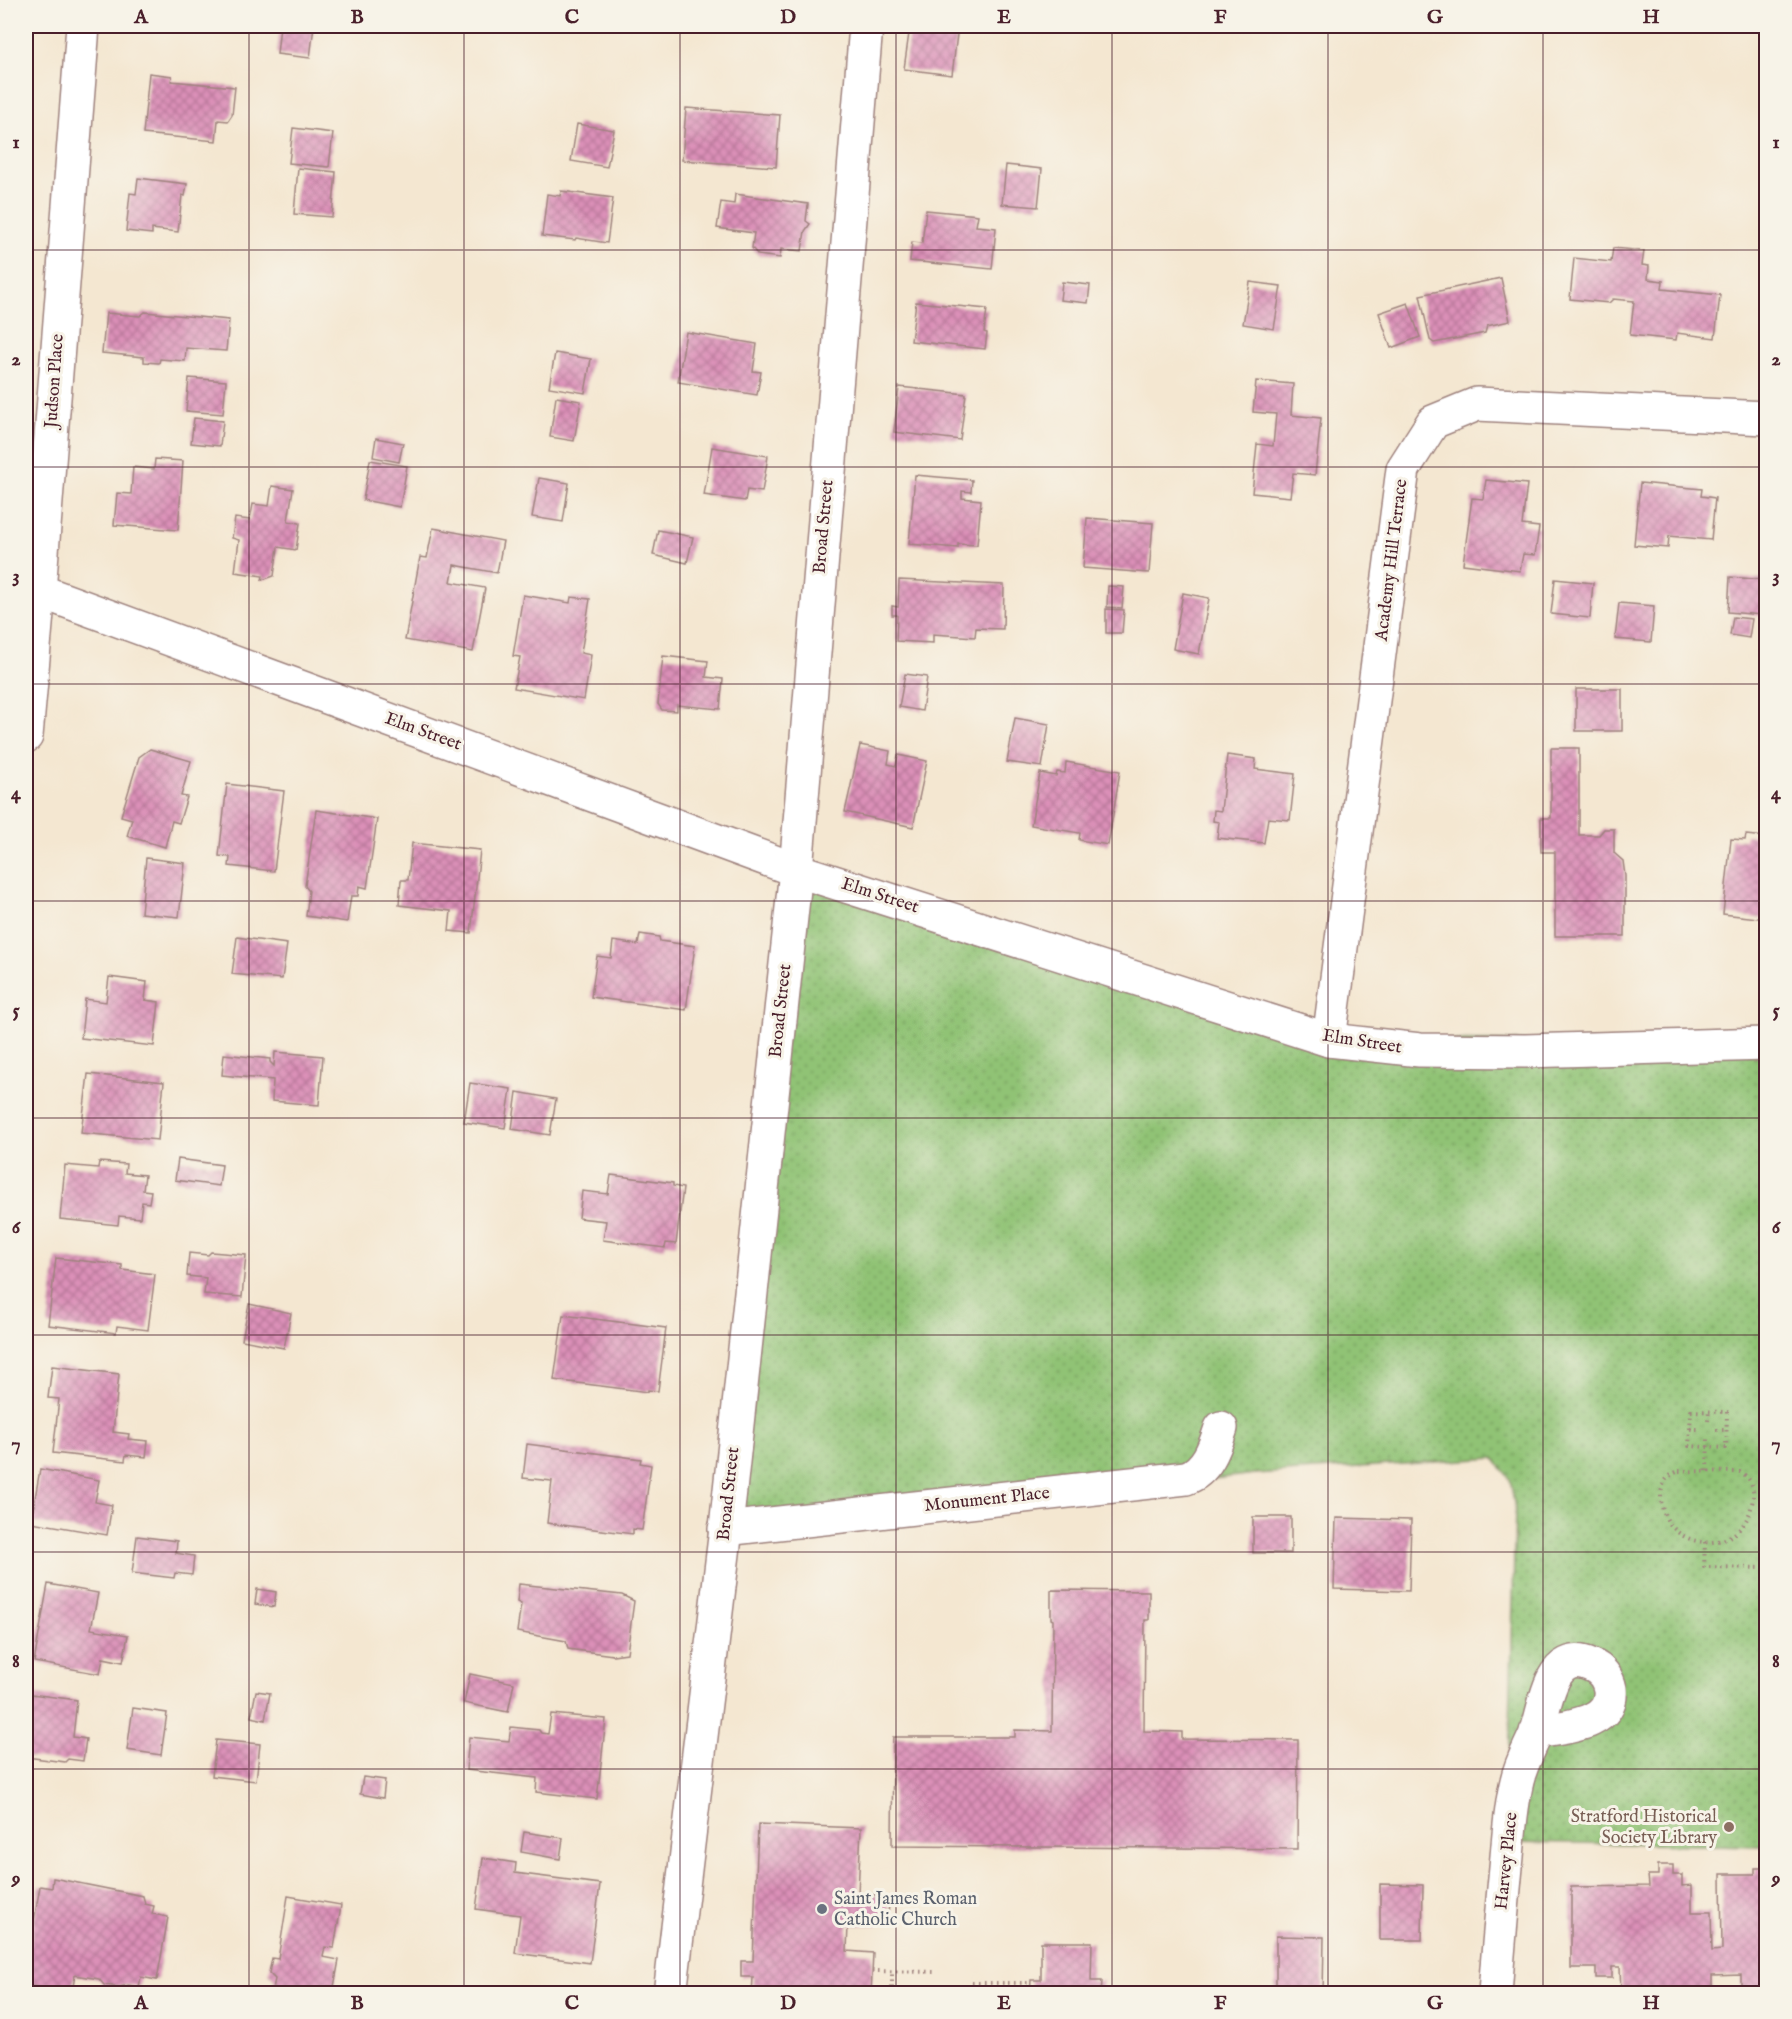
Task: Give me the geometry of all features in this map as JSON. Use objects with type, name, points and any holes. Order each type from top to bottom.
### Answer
[{"type":"street","name":"Judson Place","points":[[26,736],[32,588],[83,26]]},
{"type":"street","name":"Broad Street","points":[[670,1994],[725,1528],[796,870],[866,26]]},
{"type":"street","name":"Academy Hill Terrace","points":[[1329,1040],[1403,469],[1433,422],[1477,404],[1767,418]]},
{"type":"street","name":"Elm Street","points":[[32,588],[796,870],[1329,1040],[1432,1050],[1525,1051],[1767,1044]]},
{"type":"street","name":"Monument Place","points":[[725,1528],[1186,1478],[1199,1471],[1204,1464],[1221,1428]]},
{"type":"street","name":"Harvey Place","points":[[1495,1994],[1514,1796],[1520,1768],[1536,1732]]},
{"type":"path","points":[[1691,1411],[1709,1411],[1727,1412],[1726,1448],[1689,1446],[1691,1411]]},
{"type":"path","points":[[1708,1421],[1709,1411]]},
{"type":"path","points":[[1690,1429],[1701,1429]]},
{"type":"path","points":[[1716,1430],[1726,1430]]},
{"type":"path","points":[[1707,1471],[1708,1437]]},
{"type":"path","points":[[1684,1471],[1740,1472],[1748,1476],[1753,1493],[1749,1513],[1740,1529],[1725,1539],[1705,1542],[1690,1540],[1668,1522],[1661,1497],[1665,1480],[1671,1474],[1684,1471]]},
{"type":"path","points":[[1705,1542],[1704,1567],[1767,1568]]},
{"type":"path","points":[[872,1971],[936,1972]]},
{"type":"path","points":[[892,1972],[892,1994]]},
{"type":"path","points":[[972,1983],[1030,1983]]},
{"type":"green space","points":[[796,870],[1329,1039],[1766,1044],[1766,1846],[1504,1842],[1509,1773],[1515,1509],[1510,1479],[1494,1458],[1255,1474],[725,1537]]},
{"type":"building","points":[[280,26],[314,26],[310,58],[277,54]]},
{"type":"building","points":[[910,26],[958,26],[952,75],[904,69]]},
{"type":"building","points":[[1024,26],[1024,30],[997,27]]},
{"type":"building","points":[[149,73],[172,76],[171,81],[235,87],[232,115],[228,121],[218,120],[216,141],[143,134]]},
{"type":"building","points":[[686,108],[780,115],[776,167],[682,160]]},
{"type":"building","points":[[577,124],[614,130],[607,167],[571,161]]},
{"type":"building","points":[[293,128],[333,133],[329,167],[289,163]]},
{"type":"building","points":[[1006,165],[1042,169],[1038,207],[1002,204]]},
{"type":"building","points":[[298,168],[336,172],[332,217],[294,214]]},
{"type":"building","points":[[138,178],[187,184],[185,196],[182,195],[178,232],[152,229],[152,234],[126,231],[130,193],[136,194]]},
{"type":"building","points":[[561,191],[613,198],[607,243],[542,236],[547,194],[560,196]]},
{"type":"building","points":[[735,194],[808,204],[806,221],[810,224],[805,231],[802,251],[781,249],[780,258],[758,255],[752,248],[754,233],[717,228],[721,202],[734,204]]},
{"type":"building","points":[[926,210],[978,215],[976,226],[996,228],[992,269],[910,261],[912,242],[922,243]]},
{"type":"building","points":[[1613,248],[1644,251],[1642,265],[1649,266],[1648,279],[1663,281],[1662,289],[1720,295],[1715,338],[1677,333],[1676,340],[1630,335],[1634,301],[1613,299],[1609,303],[1570,299],[1574,258],[1611,262]]},
{"type":"building","points":[[1501,278],[1510,321],[1487,326],[1485,333],[1434,343],[1430,340],[1420,295]]},
{"type":"building","points":[[1062,282],[1090,285],[1088,303],[1060,300]]},
{"type":"building","points":[[1250,282],[1281,286],[1274,329],[1243,324]]},
{"type":"building","points":[[916,302],[987,309],[984,332],[987,333],[985,349],[911,341]]},
{"type":"building","points":[[1408,303],[1420,337],[1391,348],[1379,313]]},
{"type":"building","points":[[145,312],[229,320],[226,351],[186,348],[185,361],[160,359],[159,363],[144,362],[144,357],[102,353],[106,313],[140,316]]},
{"type":"building","points":[[686,332],[757,344],[753,371],[761,372],[757,395],[678,382]]},
{"type":"building","points":[[555,353],[591,359],[585,393],[549,387]]},
{"type":"building","points":[[189,378],[226,381],[223,414],[186,411]]},
{"type":"building","points":[[1256,381],[1293,384],[1291,415],[1321,418],[1315,475],[1293,473],[1290,497],[1252,493],[1257,444],[1273,446],[1276,414],[1253,412]]},
{"type":"building","points":[[899,387],[966,394],[960,440],[894,432]]},
{"type":"building","points":[[556,397],[581,401],[574,441],[550,437]]},
{"type":"building","points":[[194,418],[223,421],[220,446],[191,443]]},
{"type":"building","points":[[376,438],[403,443],[399,462],[373,457]]},
{"type":"building","points":[[712,447],[768,456],[762,492],[747,490],[745,501],[704,495]]},
{"type":"building","points":[[155,459],[183,461],[178,530],[114,525],[117,493],[131,494],[133,467],[154,469]]},
{"type":"building","points":[[370,460],[407,466],[400,507],[363,500]]},
{"type":"building","points":[[915,475],[972,480],[971,492],[962,491],[962,498],[981,500],[977,545],[958,544],[958,548],[909,544]]},
{"type":"building","points":[[539,478],[569,483],[563,522],[532,517]]},
{"type":"building","points":[[1486,480],[1527,484],[1522,525],[1539,527],[1535,555],[1523,554],[1520,571],[1463,564],[1472,498],[1483,499]]},
{"type":"building","points":[[1640,483],[1702,489],[1701,496],[1715,498],[1711,540],[1669,536],[1668,548],[1634,545]]},
{"type":"building","points":[[272,486],[293,489],[288,521],[300,523],[296,550],[278,547],[274,576],[262,580],[263,576],[235,572],[239,540],[232,538],[235,518],[250,520],[253,504],[269,506]]},
{"type":"building","points":[[1087,518],[1153,523],[1149,573],[1083,568]]},
{"type":"building","points":[[433,528],[503,541],[497,573],[454,565],[451,582],[485,588],[473,652],[405,640],[420,557],[427,558]]},
{"type":"building","points":[[658,530],[693,537],[687,563],[653,555]]},
{"type":"building","points":[[1730,577],[1765,580],[1762,615],[1728,612]]},
{"type":"building","points":[[1555,579],[1593,583],[1590,618],[1551,614]]},
{"type":"building","points":[[899,580],[1004,585],[1003,629],[976,628],[975,637],[933,634],[933,643],[896,641],[897,615],[892,615],[892,606],[898,607]]},
{"type":"building","points":[[1108,586],[1124,587],[1122,608],[1107,607]]},
{"type":"building","points":[[1183,593],[1209,598],[1199,654],[1173,649]]},
{"type":"building","points":[[523,595],[570,603],[571,597],[590,599],[581,653],[591,655],[584,700],[514,688],[520,657],[513,656]]},
{"type":"building","points":[[1619,603],[1654,606],[1651,642],[1615,639]]},
{"type":"building","points":[[1106,609],[1124,610],[1122,633],[1106,633]]},
{"type":"building","points":[[1733,617],[1752,619],[1749,638],[1730,635]]},
{"type":"building","points":[[663,656],[708,661],[706,677],[723,679],[720,709],[677,705],[677,711],[662,710],[658,704]]},
{"type":"building","points":[[905,674],[927,677],[922,711],[899,707]]},
{"type":"building","points":[[1576,689],[1622,689],[1622,731],[1576,731]]},
{"type":"building","points":[[1015,718],[1049,724],[1042,767],[1007,762]]},
{"type":"building","points":[[860,745],[890,751],[888,764],[896,766],[898,755],[927,761],[913,827],[845,812]]},
{"type":"building","points":[[1551,748],[1579,748],[1579,835],[1599,835],[1604,829],[1614,829],[1614,853],[1623,861],[1625,876],[1625,936],[1555,936],[1555,852],[1541,852],[1541,818],[1551,818]]},
{"type":"building","points":[[150,749],[191,761],[181,796],[187,797],[179,823],[172,821],[165,847],[127,836],[132,819],[121,816],[139,757]]},
{"type":"building","points":[[1227,755],[1256,759],[1255,769],[1295,774],[1290,820],[1268,818],[1264,843],[1217,838],[1219,822],[1213,821],[1214,810],[1221,811]]},
{"type":"building","points":[[1066,762],[1120,771],[1108,845],[1079,840],[1080,833],[1031,825],[1040,773],[1056,776],[1057,772],[1065,773]]},
{"type":"building","points":[[227,784],[284,791],[274,871],[229,866],[230,857],[219,856]]},
{"type":"building","points":[[316,810],[377,819],[367,888],[359,886],[358,896],[351,896],[347,922],[306,916],[309,891],[305,886]]},
{"type":"building","points":[[1746,835],[1766,837],[1766,919],[1723,914],[1731,839],[1745,840]]},
{"type":"building","points":[[412,843],[480,850],[471,933],[449,931],[451,911],[399,905],[401,880],[408,880]]},
{"type":"building","points":[[146,858],[185,863],[179,917],[141,913]]},
{"type":"building","points":[[640,934],[659,937],[660,941],[695,946],[686,1010],[591,997],[597,956],[611,958],[613,941],[638,945]]},
{"type":"building","points":[[237,937],[287,944],[282,979],[232,974]]},
{"type":"building","points":[[109,977],[147,982],[145,1000],[159,1002],[154,1046],[81,1038],[85,999],[106,1002]]},
{"type":"building","points":[[275,1052],[323,1056],[319,1105],[272,1101],[273,1080],[222,1075],[224,1054],[270,1059],[274,1066]]},
{"type":"building","points":[[88,1074],[164,1082],[158,1140],[81,1133]]},
{"type":"building","points":[[470,1083],[511,1089],[505,1128],[464,1122]]},
{"type":"building","points":[[517,1092],[556,1099],[550,1135],[512,1129]]},
{"type":"building","points":[[178,1159],[222,1165],[219,1186],[175,1180]]},
{"type":"building","points":[[99,1162],[126,1164],[125,1173],[145,1175],[143,1190],[151,1191],[149,1203],[142,1202],[140,1218],[119,1216],[118,1225],[60,1219],[65,1165],[98,1168]]},
{"type":"building","points":[[611,1175],[673,1183],[673,1186],[683,1188],[676,1244],[666,1243],[665,1248],[603,1240],[606,1221],[579,1218],[582,1191],[608,1194]]},
{"type":"building","points":[[211,1252],[246,1255],[242,1297],[204,1294],[206,1278],[187,1276],[189,1253],[208,1255]]},
{"type":"building","points":[[56,1258],[122,1265],[122,1270],[155,1274],[148,1330],[117,1326],[116,1333],[48,1325]]},
{"type":"building","points":[[249,1304],[291,1313],[284,1348],[242,1340]]},
{"type":"building","points":[[563,1315],[666,1328],[658,1391],[648,1390],[648,1392],[554,1380]]},
{"type":"building","points":[[52,1366],[119,1374],[113,1432],[129,1434],[128,1439],[148,1441],[146,1457],[126,1455],[125,1461],[53,1453],[59,1399],[48,1398]]},
{"type":"building","points":[[527,1444],[641,1459],[640,1463],[651,1465],[642,1530],[633,1529],[633,1534],[547,1523],[552,1481],[523,1478]]},
{"type":"building","points":[[40,1469],[99,1480],[95,1502],[112,1505],[107,1535],[31,1522]]},
{"type":"building","points":[[1253,1517],[1291,1517],[1291,1553],[1253,1553]]},
{"type":"building","points":[[1336,1518],[1411,1520],[1409,1591],[1334,1589]]},
{"type":"building","points":[[137,1536],[177,1541],[176,1553],[194,1556],[192,1575],[175,1573],[174,1578],[132,1573]]},
{"type":"building","points":[[48,1584],[98,1593],[91,1629],[128,1635],[123,1662],[103,1658],[100,1674],[34,1662]]},
{"type":"building","points":[[519,1584],[622,1595],[634,1601],[627,1653],[613,1655],[568,1649],[566,1641],[517,1632],[521,1604],[517,1602]]},
{"type":"building","points":[[257,1589],[276,1592],[274,1607],[255,1604]]},
{"type":"building","points":[[1051,1590],[1149,1591],[1149,1620],[1145,1620],[1144,1731],[1182,1732],[1182,1739],[1298,1740],[1297,1849],[892,1846],[893,1737],[1015,1737],[1015,1730],[1052,1731]]},
{"type":"building","points":[[470,1674],[514,1683],[508,1712],[464,1703]]},
{"type":"building","points":[[256,1691],[270,1693],[265,1720],[251,1717]]},
{"type":"building","points":[[31,1694],[77,1700],[73,1737],[86,1739],[83,1761],[68,1759],[65,1762],[26,1757],[26,1716],[28,1716]]},
{"type":"building","points":[[133,1708],[167,1713],[161,1755],[127,1750]]},
{"type":"building","points":[[551,1714],[606,1719],[597,1799],[536,1792],[537,1778],[466,1770],[469,1737],[509,1741],[511,1727],[539,1730],[541,1733],[548,1734]]},
{"type":"building","points":[[216,1740],[260,1744],[256,1781],[212,1776]]},
{"type":"building","points":[[363,1777],[385,1780],[383,1798],[360,1794]]},
{"type":"building","name":"Saint James Roman Catholic Church","points":[[758,1824],[861,1828],[858,1894],[881,1895],[889,1903],[888,1916],[880,1925],[848,1925],[847,1951],[873,1953],[871,1994],[752,1994],[753,1977],[741,1977],[741,1961],[753,1961]]},
{"type":"building","points":[[524,1832],[563,1838],[560,1859],[521,1852]]},
{"type":"building","points":[[483,1858],[516,1863],[515,1873],[600,1884],[590,1963],[515,1953],[520,1915],[476,1909]]},
{"type":"building","points":[[1658,1865],[1673,1865],[1673,1875],[1682,1875],[1682,1886],[1692,1885],[1692,1912],[1711,1912],[1712,1951],[1722,1950],[1721,1874],[1755,1874],[1755,1868],[1766,1868],[1766,1994],[1741,1994],[1741,1975],[1712,1976],[1712,1994],[1621,1994],[1620,1967],[1612,1967],[1612,1978],[1596,1978],[1596,1968],[1571,1968],[1571,1887],[1649,1886],[1648,1875],[1658,1875]]},
{"type":"building","points":[[53,1878],[143,1896],[145,1904],[154,1906],[152,1914],[168,1917],[157,1980],[141,1977],[139,1987],[128,1985],[119,1987],[104,1985],[99,1979],[75,1975],[72,1993],[26,1985],[26,1967],[40,1886],[52,1888]]},
{"type":"building","points":[[1380,1884],[1423,1885],[1422,1940],[1380,1940]]},
{"type":"building","points":[[288,1896],[341,1905],[334,1948],[325,1947],[323,1957],[339,1960],[334,1987],[328,1986],[327,1994],[272,1994],[275,1979],[269,1973],[272,1958],[278,1959]]},
{"type":"building","points":[[1276,1936],[1324,1937],[1323,1994],[1276,1994]]},
{"type":"building","points":[[1041,1942],[1092,1942],[1091,1981],[1102,1981],[1101,1994],[1030,1994],[1031,1980],[1041,1980]]},
{"type":"place","name":"Stratford Historical Society Library","points":[[1729,1827]]},
{"type":"place","name":"Saint James Roman Catholic Church","points":[[822,1909]]}]
